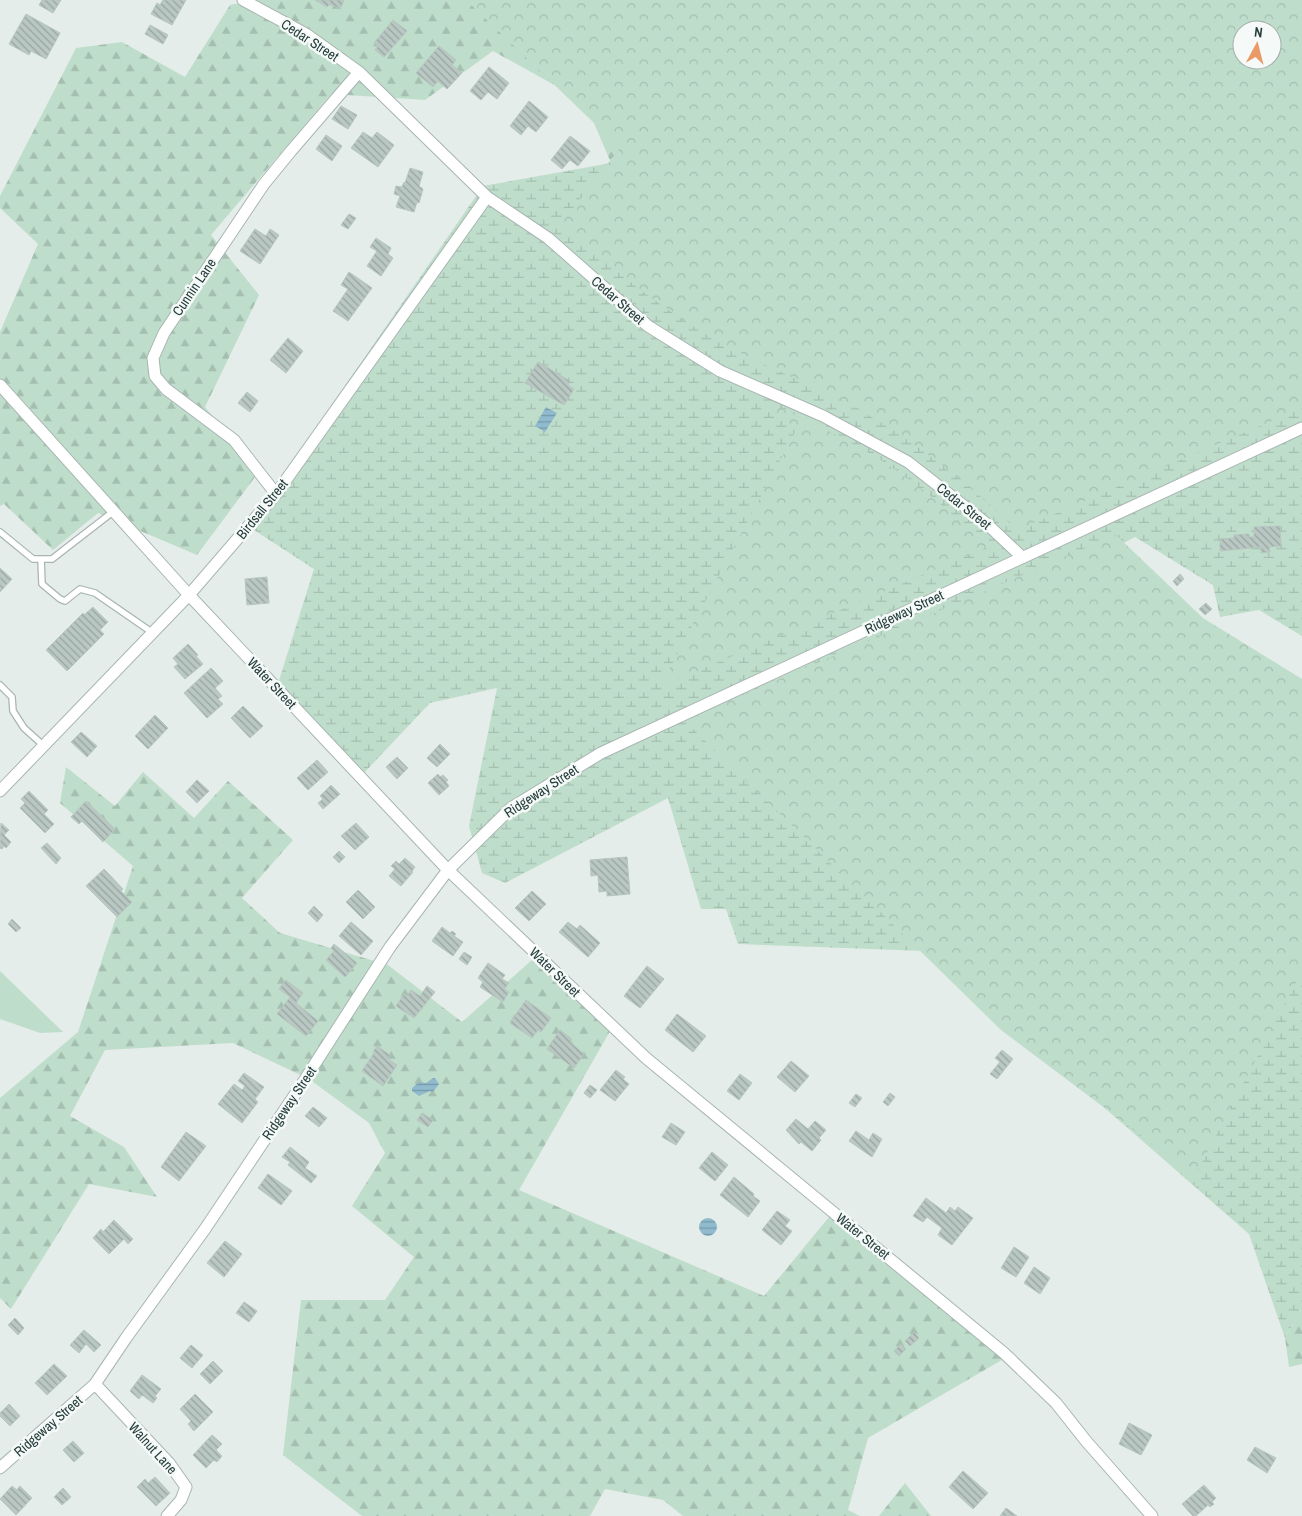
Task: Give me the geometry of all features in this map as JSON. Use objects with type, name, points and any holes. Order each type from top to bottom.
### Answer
[{"type":"street","name":"Cedar Street","points":[[243,0],[306,34],[359,72],[487,197],[548,238],[648,326],[720,371],[823,416],[908,462],[987,524],[1022,557]]},
{"type":"street","name":"Cunnin Lane","points":[[276,494],[234,440],[166,389],[155,376],[153,358],[164,333],[264,184],[359,72]]},
{"type":"street","name":"Birdsall Street","points":[[0,791],[189,595],[276,494],[487,197]]},
{"type":"street","name":"Water Street","points":[[0,384],[189,595],[448,870],[646,1058],[1004,1352],[1056,1403],[1086,1441],[1152,1516]]},
{"type":"street","name":"Ridgeway Street","points":[[0,1468],[95,1384],[205,1229],[307,1077],[390,947],[448,870],[510,808],[601,752],[1302,428]]},
{"type":"street","name":"Walnut Lane","points":[[95,1384],[169,1463],[182,1480],[186,1488],[181,1500],[167,1516]]},
{"type":"lane","points":[[0,532],[33,559],[52,559],[114,511]]},
{"type":"lane","points":[[40,559],[42,584],[60,599],[65,601],[80,589],[95,593],[153,633]]},
{"type":"lane","points":[[0,685],[12,697],[13,711],[24,728],[45,746]]},
{"type":"green space","points":[[256,0],[664,0],[732,72],[611,163],[585,102],[493,51],[425,100],[331,94],[211,235],[259,295],[205,407],[258,473],[197,555],[98,513],[53,550],[4,504],[0,506],[0,332],[38,244],[0,208],[0,196],[76,48],[122,42],[185,77],[230,5]]},
{"type":"green space","points":[[466,0],[1302,0],[1302,408],[1017,530],[955,475],[889,427],[841,400],[741,353],[689,324],[632,283],[561,224],[620,148]]},
{"type":"green space","points":[[1302,0],[1302,636],[1259,610],[1220,617],[1213,585],[1135,537],[1107,552],[1302,861],[1302,1307],[1285,1338],[1249,1234],[925,951],[738,944],[726,909],[701,909],[668,798],[505,883],[482,873],[469,826],[497,688],[430,703],[364,773],[276,690],[314,569],[248,526],[483,186],[611,163]]},
{"type":"green space","points":[[743,392],[829,431],[879,459],[936,500],[988,547],[660,687],[797,428]]},
{"type":"green space","points":[[1116,535],[1203,618],[1302,679],[1302,971],[1195,1176],[1001,1030],[684,720]]},
{"type":"green space","points":[[66,767],[115,806],[143,772],[194,818],[228,781],[293,840],[242,898],[280,933],[388,965],[462,1022],[533,959],[613,1026],[519,1190],[764,1296],[834,1211],[1007,1357],[868,1438],[848,1510],[860,1516],[683,1516],[663,1500],[605,1489],[590,1516],[362,1516],[283,1455],[301,1300],[385,1300],[414,1257],[352,1206],[385,1153],[369,1123],[309,1079],[233,1043],[105,1050],[70,1116],[124,1147],[157,1197],[89,1184],[11,1309],[0,1298],[0,1098],[78,1032],[133,866],[60,803]]},
{"type":"green space","points":[[0,971],[63,1032],[40,1033],[0,1019]]},
{"type":"green space","points":[[1302,1307],[1302,1364],[1289,1367],[1285,1338]]},
{"type":"green space","points":[[905,1483],[931,1516],[879,1516]]},
{"type":"water","points":[[546,407],[557,413],[545,432],[535,426]]},
{"type":"water","points":[[433,1078],[439,1084],[433,1092],[430,1091],[419,1096],[412,1091],[412,1088],[419,1082],[426,1083]]},
{"type":"water","points":[[708,1218],[714,1221],[717,1227],[714,1233],[708,1236],[702,1233],[699,1227],[702,1221]]},
{"type":"building","points":[[42,0],[61,0],[53,13],[39,5]]},
{"type":"building","points":[[163,0],[186,0],[172,25],[151,14],[157,3],[160,5]]},
{"type":"building","points":[[315,0],[344,1],[340,9],[332,5],[327,7]]},
{"type":"building","points":[[26,14],[60,33],[46,59],[31,51],[29,55],[9,44]]},
{"type":"building","points":[[393,20],[407,31],[384,57],[375,50],[378,46],[374,43]]},
{"type":"building","points":[[150,25],[168,35],[163,44],[145,34]]},
{"type":"building","points":[[439,46],[456,60],[452,65],[462,73],[447,89],[438,81],[433,87],[416,73]]},
{"type":"building","points":[[489,67],[509,83],[497,99],[488,92],[481,100],[470,91]]},
{"type":"building","points":[[529,101],[548,117],[536,132],[528,126],[521,135],[510,126]]},
{"type":"building","points":[[341,106],[357,115],[348,129],[332,119]]},
{"type":"building","points":[[363,132],[372,138],[377,132],[394,145],[378,167],[351,148]]},
{"type":"building","points":[[326,135],[342,146],[332,161],[316,149]]},
{"type":"building","points":[[570,136],[590,151],[578,166],[570,160],[562,169],[551,160]]},
{"type":"building","points":[[410,168],[423,172],[419,186],[423,189],[414,212],[396,207],[400,196],[394,194],[396,186],[402,187],[405,183]]},
{"type":"building","points":[[349,214],[356,218],[348,229],[341,225]]},
{"type":"building","points":[[255,229],[266,236],[270,229],[279,235],[260,264],[240,251]]},
{"type":"building","points":[[376,238],[391,248],[388,254],[393,258],[381,276],[367,266],[377,251],[370,247]]},
{"type":"building","points":[[349,272],[372,288],[348,321],[333,311],[348,289],[341,285]]},
{"type":"building","points":[[288,338],[303,351],[286,373],[270,360]]},
{"type":"building","points":[[538,362],[570,381],[568,385],[574,389],[564,405],[525,383]]},
{"type":"building","points":[[247,392],[258,401],[250,412],[238,403]]},
{"type":"building","points":[[1280,526],[1281,546],[1269,547],[1270,552],[1261,553],[1261,547],[1220,551],[1220,539],[1234,538],[1234,535],[1249,534],[1249,537],[1254,537],[1254,527]]},
{"type":"building","points":[[0,568],[12,579],[0,592]]},
{"type":"building","points":[[1180,574],[1184,579],[1177,586],[1173,581]]},
{"type":"building","points":[[267,577],[269,603],[247,605],[245,579]]},
{"type":"building","points":[[1206,603],[1212,609],[1205,615],[1199,609]]},
{"type":"building","points":[[93,607],[108,622],[100,630],[104,634],[67,671],[46,650],[83,613],[84,615]]},
{"type":"building","points":[[188,644],[203,664],[185,679],[174,667],[178,664],[173,658]]},
{"type":"building","points":[[211,668],[223,681],[215,688],[222,696],[218,699],[223,704],[207,718],[184,693]]},
{"type":"building","points":[[243,706],[263,726],[250,738],[231,718]]},
{"type":"building","points":[[155,715],[168,728],[148,749],[135,736]]},
{"type":"building","points":[[81,732],[97,746],[87,757],[71,742]]},
{"type":"building","points":[[440,744],[450,754],[437,767],[427,758]]},
{"type":"building","points":[[397,757],[408,768],[397,779],[386,767]]},
{"type":"building","points":[[317,760],[328,772],[308,790],[297,778]]},
{"type":"building","points":[[438,774],[440,777],[443,775],[448,780],[446,782],[449,786],[439,795],[428,783]]},
{"type":"building","points":[[197,780],[209,791],[197,803],[186,792]]},
{"type":"building","points":[[331,785],[340,794],[323,809],[318,803],[323,799],[320,796]]},
{"type":"building","points":[[29,791],[48,810],[44,814],[54,824],[45,833],[20,808],[25,803],[21,799]]},
{"type":"building","points":[[86,801],[115,829],[103,842],[82,821],[79,824],[71,817]]},
{"type":"building","points":[[1,823],[9,830],[4,835],[11,842],[6,848],[4,846],[2,849],[0,848]]},
{"type":"building","points":[[356,823],[369,837],[355,850],[341,836]]},
{"type":"building","points":[[47,843],[61,858],[56,864],[41,848]]},
{"type":"building","points":[[339,851],[345,857],[339,863],[333,857]]},
{"type":"building","points":[[627,857],[630,894],[607,896],[607,891],[599,892],[598,875],[591,876],[590,860]]},
{"type":"building","points":[[405,858],[415,867],[401,886],[389,876],[395,869],[391,866],[396,861],[399,864]]},
{"type":"building","points":[[104,869],[123,889],[121,891],[132,902],[117,917],[86,886]]},
{"type":"building","points":[[358,890],[375,907],[363,919],[346,902]]},
{"type":"building","points":[[532,891],[546,904],[529,921],[515,908]]},
{"type":"building","points":[[314,906],[323,915],[317,922],[308,913]]},
{"type":"building","points":[[12,919],[21,928],[16,932],[8,924]]},
{"type":"building","points":[[351,922],[373,941],[361,955],[339,936]]},
{"type":"building","points":[[568,922],[577,929],[580,925],[600,943],[588,957],[559,932]]},
{"type":"building","points":[[442,927],[450,933],[452,931],[456,934],[454,936],[463,942],[453,956],[432,941]]},
{"type":"building","points":[[334,944],[357,963],[345,977],[326,960],[334,951],[331,948]]},
{"type":"building","points":[[464,952],[472,957],[467,965],[459,959]]},
{"type":"building","points":[[488,963],[505,975],[502,979],[509,983],[504,989],[509,992],[503,1002],[480,987],[483,982],[478,978]]},
{"type":"building","points":[[647,966],[664,979],[640,1008],[624,996]]},
{"type":"building","points":[[286,980],[303,993],[296,1003],[318,1021],[306,1036],[277,1014],[290,997],[279,989]]},
{"type":"building","points":[[427,986],[435,992],[414,1018],[396,1006],[404,994],[407,996],[411,990],[420,996]]},
{"type":"building","points":[[526,1000],[551,1018],[541,1032],[538,1030],[532,1038],[510,1023]]},
{"type":"building","points":[[677,1014],[706,1036],[693,1052],[665,1030]]},
{"type":"building","points":[[560,1030],[572,1039],[570,1042],[584,1054],[574,1068],[547,1049]]},
{"type":"building","points":[[377,1046],[390,1055],[388,1059],[397,1065],[383,1086],[362,1071]]},
{"type":"building","points":[[1002,1050],[1013,1059],[997,1079],[990,1074],[1000,1062],[995,1058]]},
{"type":"building","points":[[791,1061],[809,1076],[795,1092],[777,1077]]},
{"type":"building","points":[[616,1070],[625,1077],[623,1079],[629,1084],[615,1101],[600,1090]]},
{"type":"building","points":[[244,1073],[264,1087],[255,1099],[258,1102],[242,1123],[218,1104],[234,1084],[242,1090],[245,1086],[238,1081]]},
{"type":"building","points":[[740,1074],[752,1083],[739,1100],[727,1091]]},
{"type":"building","points":[[590,1085],[597,1090],[590,1098],[584,1093]]},
{"type":"building","points":[[890,1093],[895,1097],[888,1106],[883,1102]]},
{"type":"building","points":[[856,1094],[862,1098],[855,1107],[849,1103]]},
{"type":"building","points":[[313,1107],[327,1118],[319,1127],[305,1116]]},
{"type":"building","points":[[422,1113],[433,1120],[428,1127],[417,1120]]},
{"type":"building","points":[[796,1119],[808,1129],[815,1121],[826,1130],[812,1151],[801,1142],[799,1144],[786,1130]]},
{"type":"building","points":[[671,1123],[685,1132],[676,1145],[662,1137]]},
{"type":"building","points":[[856,1131],[869,1140],[873,1133],[882,1139],[872,1157],[849,1141]]},
{"type":"building","points":[[186,1132],[206,1146],[179,1181],[161,1167]]},
{"type":"building","points":[[290,1147],[309,1162],[305,1168],[317,1176],[311,1183],[288,1165],[290,1162],[282,1157]]},
{"type":"building","points":[[712,1152],[728,1165],[715,1181],[699,1168]]},
{"type":"building","points":[[268,1174],[292,1191],[281,1205],[258,1188]]},
{"type":"building","points":[[734,1177],[760,1201],[748,1217],[720,1195]]},
{"type":"building","points":[[926,1198],[946,1213],[950,1207],[955,1211],[958,1207],[973,1218],[952,1245],[938,1235],[942,1228],[927,1217],[923,1222],[913,1216]]},
{"type":"building","points":[[777,1211],[790,1220],[785,1226],[792,1231],[781,1245],[762,1230]]},
{"type":"building","points":[[114,1220],[133,1239],[128,1244],[124,1239],[109,1254],[93,1238],[101,1229],[103,1232]]},
{"type":"building","points":[[225,1241],[242,1254],[224,1277],[207,1263]]},
{"type":"building","points":[[1014,1247],[1029,1257],[1016,1277],[1001,1268]]},
{"type":"building","points":[[1034,1267],[1050,1278],[1040,1294],[1024,1283]]},
{"type":"building","points":[[244,1302],[257,1311],[249,1322],[236,1313]]},
{"type":"building","points":[[15,1318],[24,1328],[18,1335],[8,1325]]},
{"type":"building","points":[[84,1330],[101,1345],[94,1352],[86,1344],[79,1353],[70,1345]]},
{"type":"building","points":[[914,1332],[919,1338],[910,1346],[905,1341]]},
{"type":"building","points":[[901,1344],[906,1349],[899,1356],[894,1351]]},
{"type":"building","points":[[191,1345],[203,1355],[192,1368],[180,1358]]},
{"type":"building","points":[[213,1361],[223,1371],[210,1384],[200,1374]]},
{"type":"building","points":[[54,1364],[67,1376],[47,1395],[35,1383]]},
{"type":"building","points":[[142,1375],[161,1389],[155,1396],[157,1398],[153,1403],[142,1395],[139,1399],[130,1391]]},
{"type":"building","points":[[195,1394],[213,1412],[194,1431],[188,1424],[191,1421],[180,1409]]},
{"type":"building","points":[[9,1404],[20,1416],[10,1426],[0,1416],[0,1413]]},
{"type":"building","points":[[1129,1423],[1152,1435],[1141,1455],[1119,1444]]},
{"type":"building","points":[[212,1435],[222,1444],[216,1450],[222,1456],[217,1462],[214,1460],[206,1468],[193,1455]]},
{"type":"building","points":[[73,1441],[84,1453],[74,1462],[63,1450]]},
{"type":"building","points":[[1255,1447],[1276,1458],[1267,1473],[1247,1460]]},
{"type":"building","points":[[963,1471],[988,1493],[973,1509],[949,1487]]},
{"type":"building","points":[[155,1477],[170,1493],[156,1506],[137,1487],[145,1479],[148,1483]]},
{"type":"building","points":[[1204,1485],[1216,1498],[1212,1502],[1214,1504],[1210,1507],[1208,1505],[1196,1516],[1193,1516],[1182,1504]]},
{"type":"building","points":[[12,1486],[17,1490],[20,1486],[32,1498],[16,1515],[0,1499]]},
{"type":"building","points":[[63,1488],[71,1497],[62,1505],[54,1497]]},
{"type":"building","points":[[1006,1508],[1017,1516],[1000,1516]]}]
